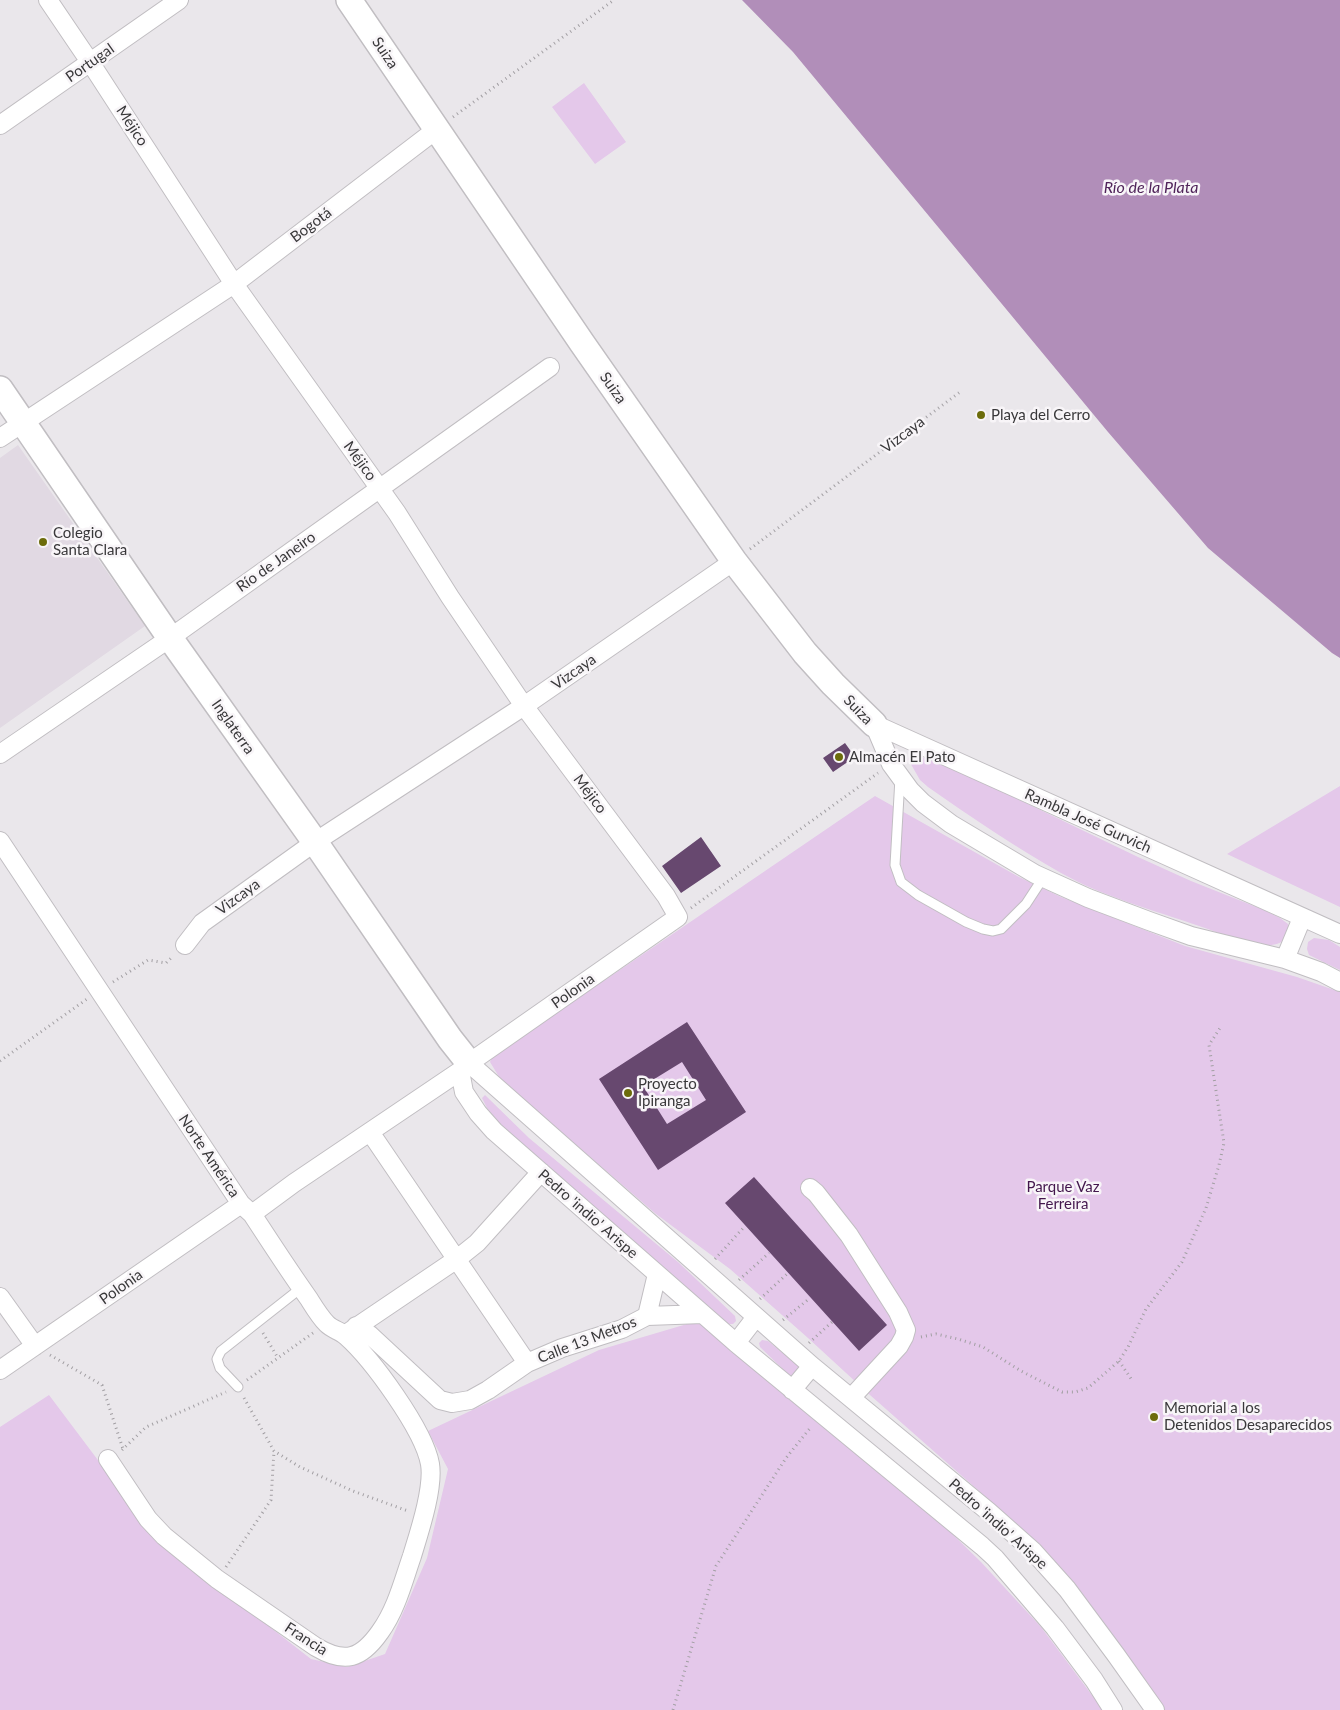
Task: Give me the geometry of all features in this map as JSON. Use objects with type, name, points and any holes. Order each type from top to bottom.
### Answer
[{"type":"street","name":"Méjico","points":[[48,0],[234,284],[380,489],[524,706],[666,896],[678,917]]},
{"type":"street","name":"Portugal","points":[[0,125],[179,0]]},
{"type":"street","name":"Suiza","points":[[349,0],[582,343],[734,561],[805,653],[833,684],[874,724],[895,771]]},
{"type":"street","name":"Bogotá","points":[[0,438],[234,284],[437,129]]},
{"type":"street","name":"Río de Janeiro","points":[[0,754],[170,638],[550,367]]},
{"type":"street","name":"Inglaterra","points":[[0,390],[170,638],[315,842],[450,1039],[464,1067]]},
{"type":"street","name":"Vizcaya","points":[[186,945],[202,923],[315,842],[524,706],[734,561]]},
{"type":"street","name":"Rambla José Gurvich","points":[[874,724],[1340,934]]},
{"type":"street","points":[[895,771],[923,803],[951,824],[1043,878],[1099,903],[1192,936],[1285,958],[1321,972],[1340,982]]},
{"type":"street","name":"Norte América","points":[[0,841],[247,1209],[326,1323],[351,1331],[420,1438],[429,1460]]},
{"type":"street","name":"Polonia","points":[[0,1370],[247,1209],[294,1183],[678,917]]},
{"type":"street","points":[[1285,958],[1302,918]]},
{"type":"street","name":"Pedro 'indio' Arispe","points":[[464,1067],[464,1092],[478,1113],[494,1131],[736,1343],[995,1558],[1055,1628],[1094,1680],[1113,1710]]},
{"type":"street","name":"Pedro 'indio' Arispe","points":[[464,1067],[728,1291],[812,1366],[981,1506],[1033,1552],[1067,1589],[1155,1710]]},
{"type":"street","points":[[370,1132],[526,1363]]},
{"type":"street","points":[[351,1331],[457,1259],[477,1243],[540,1172]]},
{"type":"street","points":[[810,1188],[833,1214],[872,1271],[898,1312],[906,1330],[894,1353],[851,1398]]},
{"type":"street","name":"Calle 13 Metros","points":[[647,1316],[657,1274]]},
{"type":"street","points":[[0,1297],[35,1346]]},
{"type":"street","points":[[736,1343],[752,1313]]},
{"type":"street","name":"Calle 13 Metros","points":[[351,1331],[370,1335],[440,1400],[452,1403],[470,1400],[488,1390],[526,1363],[562,1348],[622,1329],[647,1316],[703,1314]]},
{"type":"street","points":[[792,1390],[812,1366]]},
{"type":"street","name":"Francia","points":[[108,1459],[148,1519],[164,1536],[217,1578],[327,1654],[343,1658],[362,1652],[371,1644],[383,1628],[401,1589],[423,1516],[430,1477],[429,1460]]},
{"type":"lane","points":[[895,771],[895,865],[901,882],[918,895],[966,922],[993,931],[1001,929],[1026,904],[1043,878]]},
{"type":"lane","points":[[238,1387],[220,1368],[217,1359],[226,1347],[301,1288]]},
{"type":"path","points":[[437,129],[614,0]]},
{"type":"path","name":"Vizcaya","points":[[734,561],[960,392]]},
{"type":"path","points":[[678,917],[895,771]]},
{"type":"path","points":[[904,1337],[913,1339],[936,1334],[983,1347],[1021,1371],[1062,1392],[1088,1388],[1119,1361],[1128,1347],[1146,1309],[1182,1262],[1198,1230],[1213,1186],[1224,1143],[1209,1045],[1220,1028]]},
{"type":"path","points":[[704,1271],[745,1226]]},
{"type":"path","points":[[728,1291],[769,1253]]},
{"type":"path","points":[[752,1313],[788,1273]]},
{"type":"path","points":[[771,1330],[810,1298]]},
{"type":"path","points":[[256,1322],[278,1358]]},
{"type":"path","points":[[798,1353],[832,1322]]},
{"type":"path","points":[[108,1459],[123,1449],[146,1427],[238,1387],[326,1323]]},
{"type":"path","points":[[35,1346],[102,1385],[123,1449]]},
{"type":"path","points":[[1119,1361],[1132,1380]]},
{"type":"path","points":[[238,1387],[274,1451],[300,1467],[353,1491],[423,1516]]},
{"type":"path","points":[[673,1710],[716,1566],[786,1458],[821,1414]]},
{"type":"path","points":[[217,1578],[232,1559],[271,1500],[274,1451]]},
{"type":"shaded area","name":"Colegio Santa Clara","points":[[18,445],[145,626],[0,728],[0,458]]},
{"type":"green space","points":[[584,83],[626,142],[595,164],[552,107]]},
{"type":"green space","points":[[912,754],[974,778],[1138,857],[1191,881],[1264,910],[1288,924],[1290,934],[1282,942],[1272,945],[1247,942],[1129,902],[1077,882],[977,821],[928,787],[920,780],[908,759]]},
{"type":"green space","points":[[1340,786],[1340,907],[1227,854]]},
{"type":"green space","name":"Parque Vaz Ferreira","points":[[875,796],[1019,877],[1061,897],[1185,946],[1297,977],[1340,992],[1340,1710],[1159,1710],[1051,1565],[1004,1513],[730,1269],[656,1214],[501,1080],[490,1062],[493,1054]]},
{"type":"green space","points":[[1314,938],[1329,940],[1340,947],[1340,970],[1309,955],[1307,949],[1308,942]]},
{"type":"green space","points":[[485,1095],[529,1138],[678,1262],[735,1316],[736,1321],[733,1324],[726,1324],[514,1140],[487,1108],[482,1098]]},
{"type":"green space","points":[[704,1319],[943,1525],[981,1562],[1041,1627],[1103,1710],[0,1710],[0,1427],[49,1395],[158,1540],[311,1659],[347,1667],[385,1654],[427,1558],[448,1469],[428,1431],[599,1350]]},
{"type":"green space","points":[[762,1340],[768,1341],[800,1367],[793,1379],[760,1347],[759,1343]]},
{"type":"water","name":"Río de la Plata","points":[[742,0],[1340,0],[1340,658],[1208,548],[1108,432],[793,52]]},
{"type":"building","name":"Almacén El Pato","points":[[845,743],[855,757],[833,772],[823,758]]},
{"type":"building","points":[[701,837],[721,866],[681,893],[662,866]]},
{"type":"building","name":"Proyecto Ipiranga","points":[[687,1022],[746,1112],[658,1170],[599,1079]],"holes":[[[682,1062],[706,1100],[667,1124],[643,1086]]]},
{"type":"building","points":[[754,1177],[887,1325],[859,1351],[725,1203]]},
{"type":"place","name":"Playa del Cerro","points":[[981,415]]},
{"type":"place","name":"Colegio Santa Clara","points":[[43,542]]},
{"type":"place","name":"Almacén El Pato","points":[[839,757]]},
{"type":"place","name":"Proyecto Ipiranga","points":[[628,1093]]},
{"type":"place","name":"Memorial a los Detenidos Desaparecidos","points":[[1154,1417]]}]
